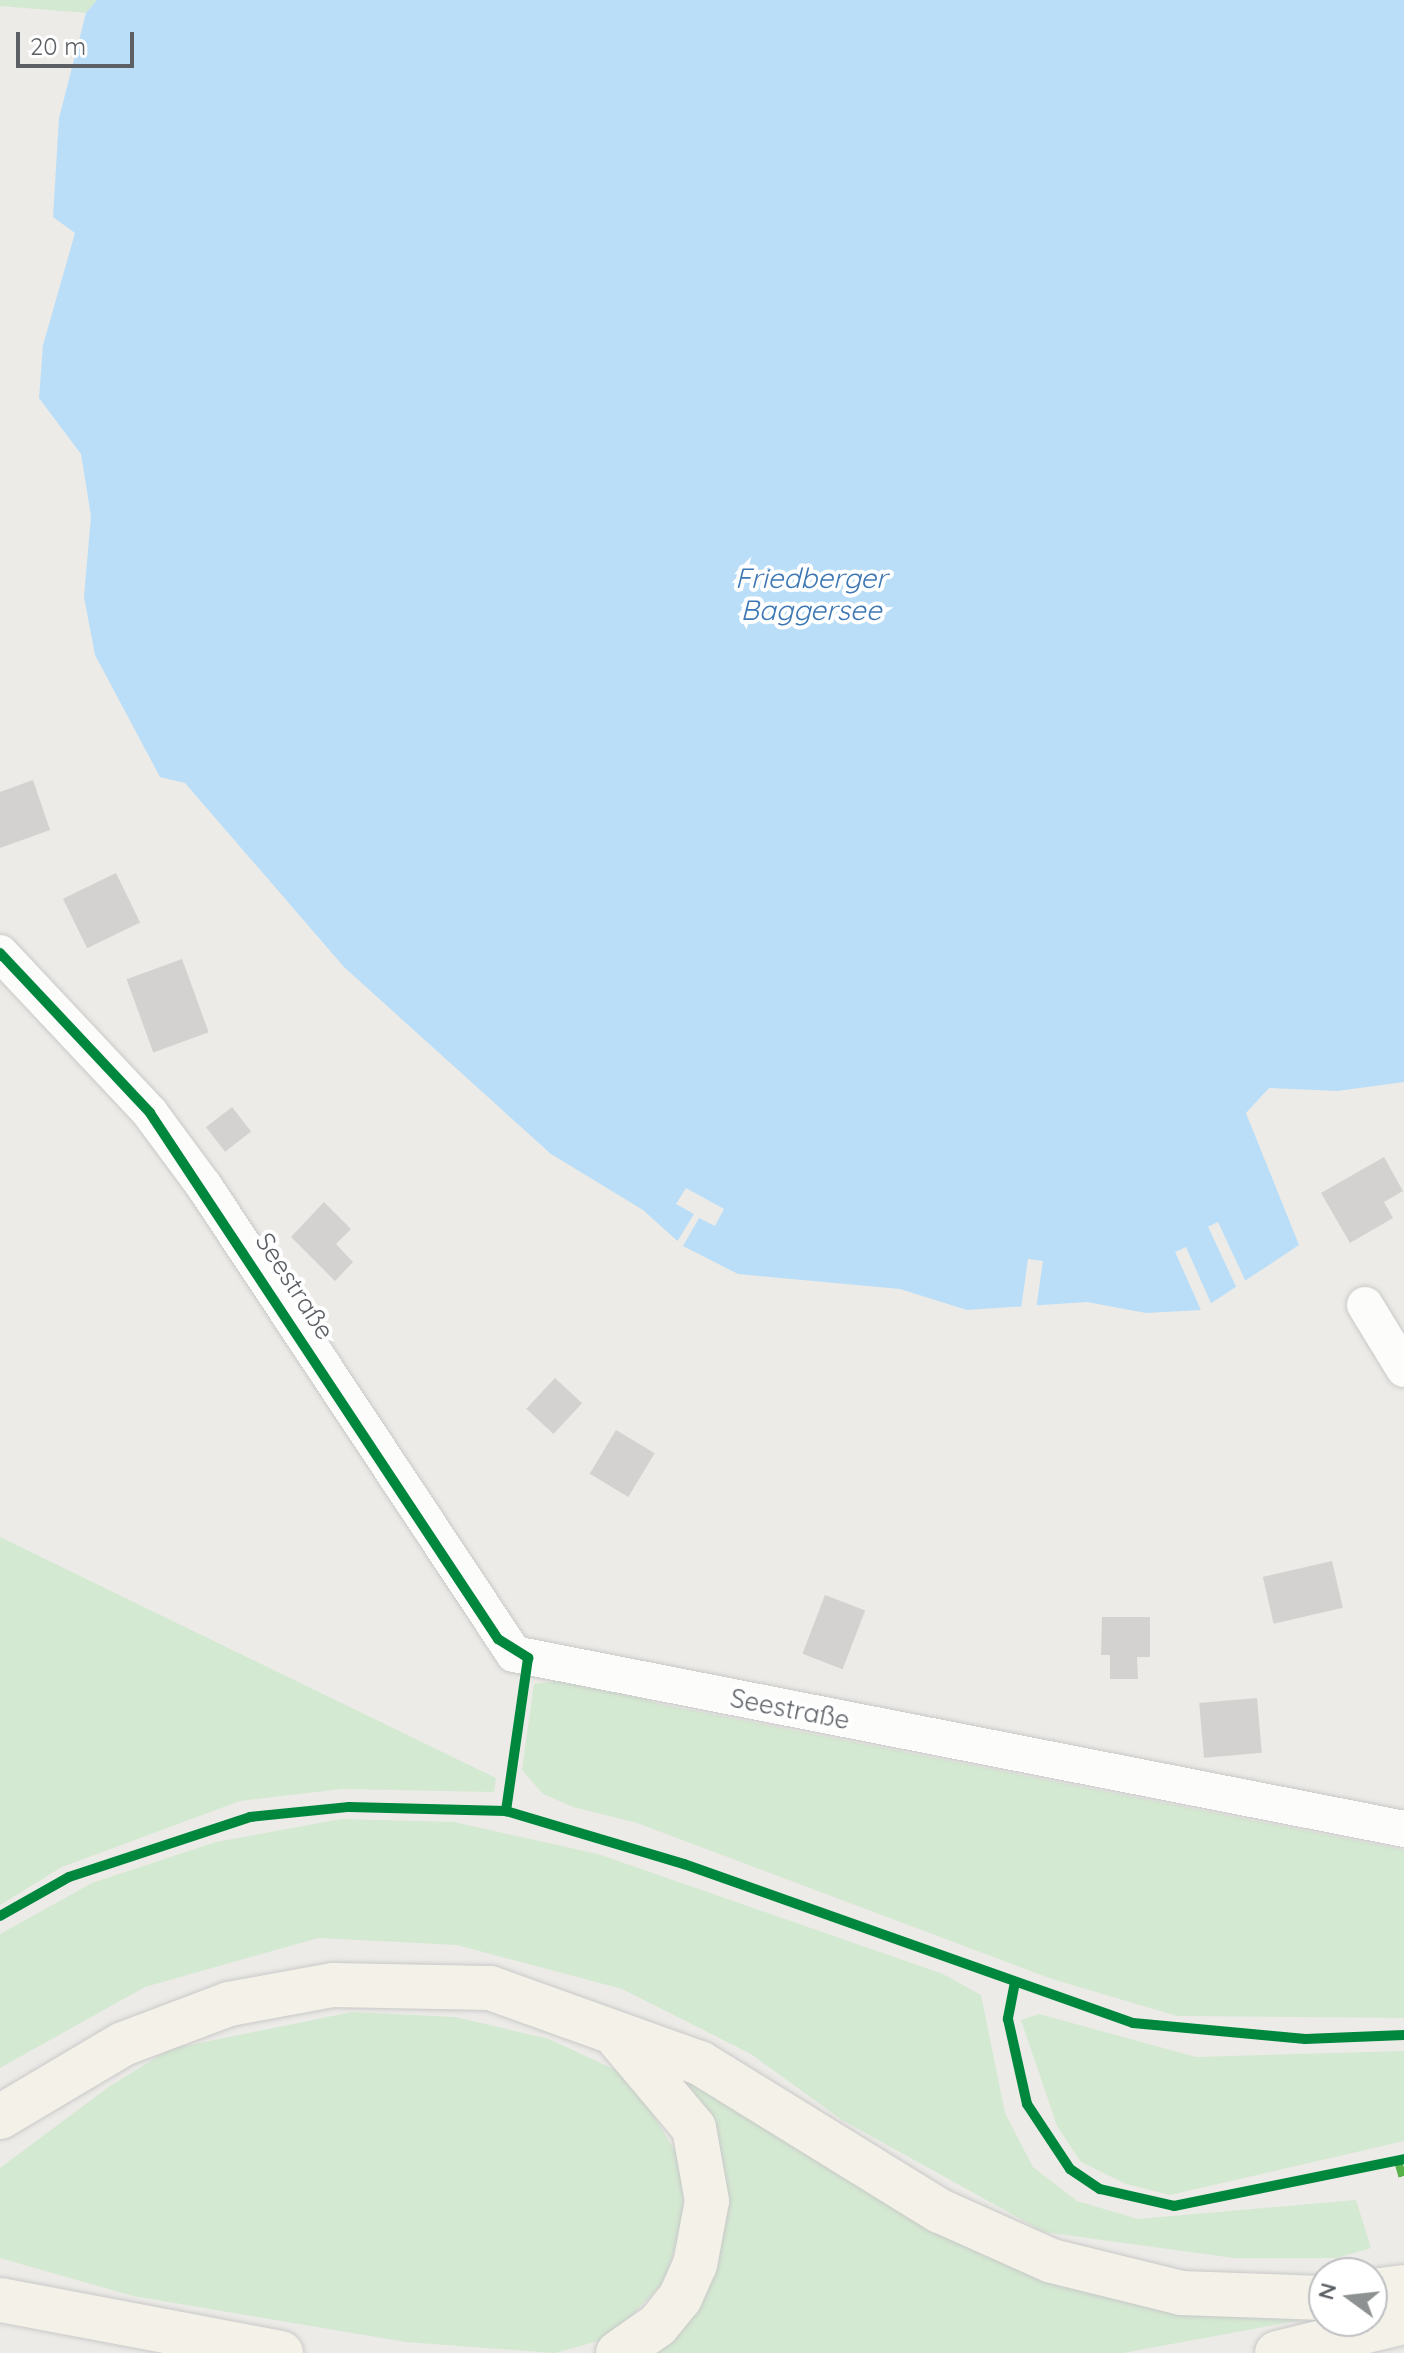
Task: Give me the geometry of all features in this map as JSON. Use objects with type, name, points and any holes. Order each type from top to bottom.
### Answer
[{"type":"main road","points":[[0,2117],[65,2074],[176,2021],[319,1987],[490,1988],[700,2063],[940,2211],[1052,2261],[1181,2293],[1308,2297]]},
{"type":"main road","points":[[612,2032],[694,2128],[707,2201],[695,2265],[680,2298],[658,2325],[618,2353]]},
{"type":"main road","points":[[0,2300],[114,2353]]},
{"type":"main road","points":[[0,2300],[281,2353]]},
{"type":"main road","points":[[1277,2353],[1404,2322]]},
{"type":"street","name":"Seestraße","points":[[0,953],[150,1113],[204,1186],[498,1639],[514,1654],[1404,1829]]},
{"type":"street","points":[[1365,1305],[1404,1369]]},
{"type":"green space","points":[[0,0],[97,0],[86,13],[0,6]]},
{"type":"green space","points":[[0,1537],[496,1778],[494,1792],[342,1789],[240,1801],[62,1867],[0,1905]]},
{"type":"green space","points":[[570,1679],[664,1705],[1404,1850],[1404,2018],[1177,2016],[1052,1979],[637,1823],[573,1807],[543,1794],[522,1770],[534,1684]]},
{"type":"green space","points":[[341,1819],[454,1822],[598,1854],[943,1974],[981,1995],[1005,2113],[1033,2167],[1077,2201],[1138,2219],[1356,2200],[1371,2248],[1340,2257],[1234,2258],[1044,2232],[842,2120],[751,2054],[622,1989],[457,1945],[318,1938],[145,1987],[0,2068],[0,1934],[92,1883],[216,1842]]},
{"type":"green space","points":[[352,2012],[455,2017],[549,2039],[629,2076],[682,2162],[683,2220],[665,2281],[609,2338],[555,2353],[406,2342],[133,2296],[0,2258],[0,2168],[110,2086],[170,2049]]},
{"type":"green space","points":[[1039,2014],[1196,2057],[1404,2051],[1404,2141],[1170,2195],[1126,2184],[1081,2162],[1057,2126],[1021,2020]]},
{"type":"green space","points":[[678,2066],[1194,2313],[1308,2319],[1123,2353],[648,2353],[711,2128]]},
{"type":"water","name":"Friedberger Baggersee","points":[[97,0],[1404,0],[1404,1082],[1337,1091],[1269,1088],[1246,1113],[1299,1245],[1201,1310],[1146,1313],[1087,1302],[967,1310],[900,1289],[738,1274],[683,1246],[643,1210],[551,1154],[344,967],[185,783],[160,777],[95,655],[84,597],[91,516],[81,454],[39,398],[43,345],[75,233],[53,217],[59,118],[86,13]]},
{"type":"pier","points":[[686,1188],[724,1209],[715,1226],[699,1218],[683,1246],[677,1242],[694,1214],[676,1204]]},
{"type":"pier","points":[[1218,1222],[1246,1282],[1236,1286],[1208,1227]]},
{"type":"pier","points":[[1186,1247],[1212,1305],[1201,1310],[1175,1252]]},
{"type":"pier","points":[[1028,1259],[1043,1261],[1035,1315],[1020,1312]]},
{"type":"building","points":[[33,780],[50,830],[0,848],[0,792]]},
{"type":"building","points":[[116,873],[140,922],[87,948],[63,899]]},
{"type":"building","points":[[182,959],[209,1032],[153,1052],[127,979]]},
{"type":"building","points":[[232,1107],[251,1131],[225,1152],[206,1127]]},
{"type":"building","points":[[1384,1157],[1403,1191],[1384,1202],[1393,1218],[1350,1243],[1321,1193]]},
{"type":"building","points":[[324,1202],[351,1229],[336,1244],[353,1262],[335,1281],[291,1237]]},
{"type":"building","points":[[555,1378],[582,1403],[553,1434],[526,1409]]},
{"type":"building","points":[[616,1430],[655,1453],[628,1497],[590,1474]]},
{"type":"building","points":[[1332,1561],[1343,1608],[1274,1624],[1263,1577]]},
{"type":"building","points":[[825,1595],[865,1610],[843,1669],[802,1654]]},
{"type":"building","points":[[1102,1617],[1150,1617],[1150,1657],[1137,1657],[1138,1679],[1110,1679],[1110,1655],[1101,1655]]},
{"type":"building","points":[[1257,1698],[1262,1753],[1204,1758],[1199,1703]]},
{"type":"marked path","points":[[1398,2161],[1404,2182]]},
{"type":"cycle path","points":[[0,953],[150,1113],[498,1639],[528,1658],[506,1811]]},
{"type":"cycle path","points":[[0,1916],[69,1877],[250,1817],[349,1807],[506,1811],[684,1864],[1133,2023],[1305,2039],[1404,2035]]},
{"type":"cycle path","points":[[1015,1982],[1008,2019],[1027,2104],[1070,2169],[1100,2189],[1174,2206],[1404,2159]]}]
